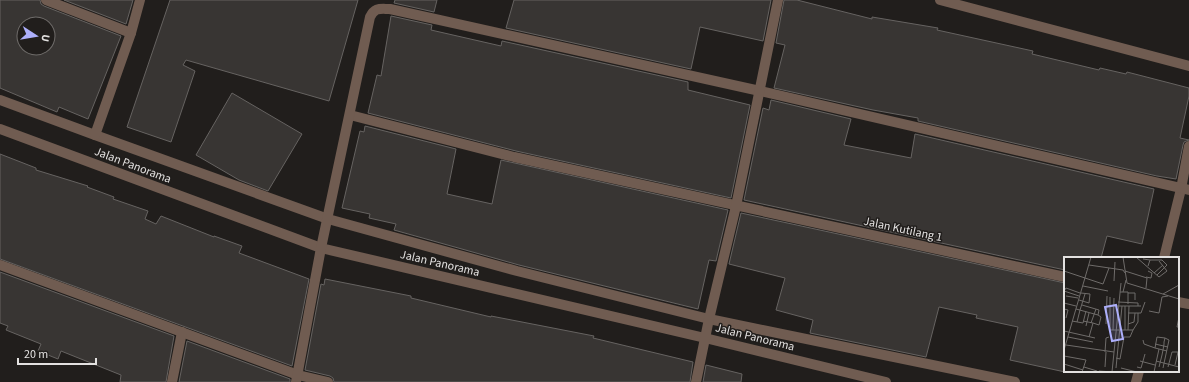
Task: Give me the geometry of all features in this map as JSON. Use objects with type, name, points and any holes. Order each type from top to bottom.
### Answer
[{"type":"street","points":[[46,0],[131,33]]},
{"type":"street","points":[[95,135],[131,33],[140,0]]},
{"type":"street","points":[[696,382],[709,319],[736,206],[778,0]]},
{"type":"street","points":[[940,0],[1189,66]]},
{"type":"street","points":[[297,378],[321,248],[370,16],[373,11],[377,9],[390,9],[760,91],[1185,190]]},
{"type":"street","points":[[0,100],[328,219],[517,271],[709,319],[1015,382]]},
{"type":"street","name":"Jalan Kutilang 1","points":[[350,115],[514,157],[1064,277]]},
{"type":"street","name":"Jalan Panorama","points":[[0,129],[321,248],[886,382]]},
{"type":"street","points":[[1164,257],[1185,190],[1189,146]]},
{"type":"street","points":[[0,266],[182,332],[297,378],[328,382]]},
{"type":"street","points":[[1179,302],[1189,304]]},
{"type":"street","points":[[172,382],[182,332]]},
{"type":"street","points":[[1136,382],[1139,372]]},
{"type":"building","points":[[0,0],[40,0],[41,4],[44,6],[121,36],[88,119],[59,107],[57,112],[0,88]]},
{"type":"building","points":[[64,0],[133,0],[126,24]]},
{"type":"building","points":[[170,0],[358,0],[329,101],[186,60],[183,65],[195,71],[171,142],[127,127]]},
{"type":"building","points":[[395,0],[437,0],[434,12],[394,3]]},
{"type":"building","points":[[514,0],[771,0],[763,41],[700,27],[691,69],[506,28]]},
{"type":"building","points":[[784,0],[797,0],[872,19],[872,17],[938,28],[937,30],[1033,51],[1032,54],[1099,70],[1100,68],[1126,74],[1127,72],[1189,88],[1189,96],[1180,138],[1189,140],[1184,142],[1183,145],[1176,179],[1157,176],[918,121],[918,118],[873,110],[774,88],[785,45],[776,43]]},
{"type":"building","points":[[391,16],[432,25],[431,30],[501,46],[502,41],[688,82],[688,90],[750,105],[731,198],[516,151],[368,113],[377,75],[381,76]]},
{"type":"building","points":[[232,93],[302,134],[268,191],[239,180],[196,155]]},
{"type":"building","points":[[771,100],[851,119],[844,145],[911,158],[915,134],[1154,189],[1142,244],[1107,236],[1101,257],[1064,257],[1064,270],[744,200],[763,108],[769,110]]},
{"type":"building","points":[[365,126],[456,149],[447,194],[492,204],[501,160],[728,210],[716,261],[709,260],[698,309],[519,265],[394,230],[396,224],[369,218],[370,214],[342,208],[360,131],[364,132]]},
{"type":"building","points":[[0,154],[36,168],[36,170],[88,186],[87,187],[114,197],[113,199],[148,211],[145,219],[156,224],[161,216],[214,237],[242,246],[239,253],[309,279],[292,366],[0,259]]},
{"type":"building","points":[[741,213],[1064,283],[1064,372],[1010,360],[1018,327],[976,318],[977,315],[939,307],[926,357],[810,333],[813,320],[776,310],[785,278],[729,264]]},
{"type":"building","points":[[0,272],[174,336],[166,382],[120,382],[121,375],[61,351],[58,359],[38,351],[41,344],[6,330],[8,326],[0,323]]},
{"type":"building","points":[[325,279],[411,296],[411,298],[491,317],[594,336],[593,338],[693,362],[690,382],[334,382],[333,378],[330,376],[305,370],[321,284],[324,285]]},
{"type":"building","points":[[187,341],[290,379],[290,382],[179,382]]},
{"type":"building","points":[[706,365],[742,374],[741,382],[703,382]]}]
